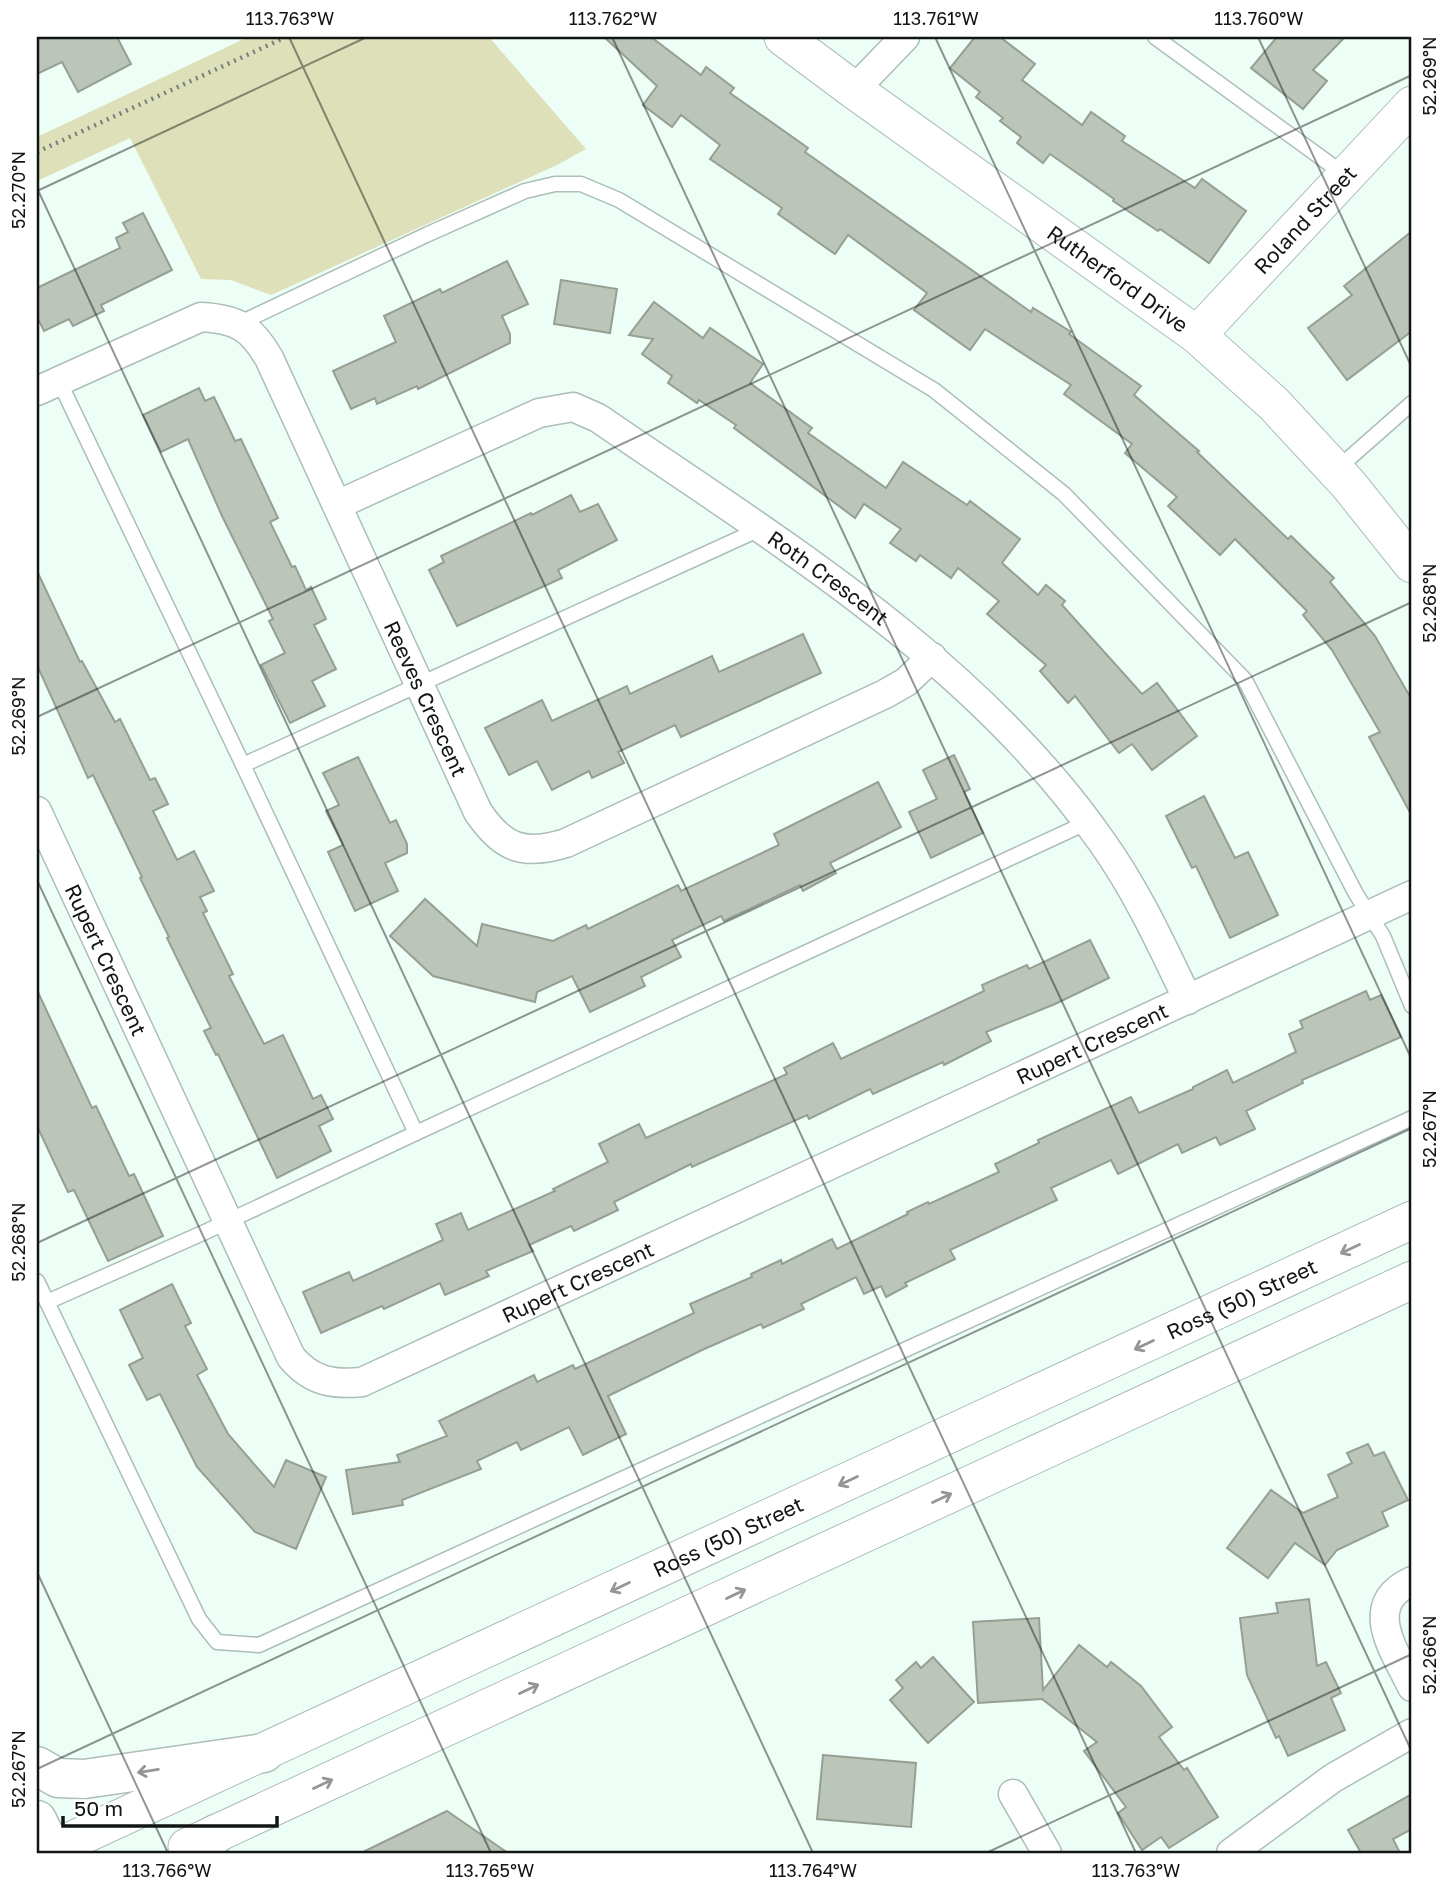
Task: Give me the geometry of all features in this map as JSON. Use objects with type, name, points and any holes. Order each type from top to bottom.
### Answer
[{"type":"main road","points":[[37,1766],[58,1778],[85,1779],[264,1753]]},
{"type":"street","name":"Rutherford Drive","points":[[783,37],[1197,335],[1274,404],[1336,470],[1376,516],[1412,564]]},
{"type":"street","points":[[855,90],[905,37]]},
{"type":"street","name":"Roland Street","points":[[1197,335],[1412,105]]},
{"type":"street","points":[[48,386],[201,317],[220,318],[239,324]]},
{"type":"street","name":"Reeves Crescent","points":[[239,324],[252,332],[269,358],[478,812],[489,828],[510,845],[533,850],[566,843],[885,694],[905,682],[932,657]]},
{"type":"street","name":"Roth Crescent","points":[[337,505],[538,413],[573,407],[598,418],[760,529],[932,657],[970,690],[1026,746],[1088,822],[1137,898],[1188,1000]]},
{"type":"street","name":"Rupert Crescent","points":[[37,811],[285,1345],[296,1363],[310,1376],[323,1382],[341,1384],[362,1382],[1412,895]]},
{"type":"street","name":"Ross (50) Street","points":[[46,1844],[264,1753],[1412,1220]]},
{"type":"street","points":[[173,1853],[202,1843],[1412,1280]]},
{"type":"street","points":[[1412,1581],[1393,1593],[1385,1605],[1384,1620],[1388,1636],[1412,1687]]},
{"type":"street","points":[[1231,1853],[1333,1778],[1412,1732]]},
{"type":"street","points":[[1013,1794],[1047,1853]]},
{"type":"lane","points":[[1155,37],[1172,41],[1345,175]]},
{"type":"lane","points":[[239,324],[525,191],[555,184],[581,184],[619,200],[934,390],[1064,494],[1245,680],[1356,894],[1383,936],[1412,1006]]},
{"type":"lane","points":[[48,386],[243,765],[415,1133]]},
{"type":"lane","points":[[1336,470],[1412,403]]},
{"type":"lane","points":[[243,765],[760,529]]},
{"type":"lane","points":[[47,1302],[229,1221],[1088,822]]},
{"type":"lane","points":[[37,1282],[199,1619],[217,1642],[259,1645],[1412,1118]]},
{"type":"path","points":[[37,152],[286,37]]},
{"type":"green space","points":[[248,37],[489,37],[586,149],[557,165],[271,295],[231,280],[201,279],[130,138],[37,181],[37,137]]},
{"type":"building","points":[[37,37],[117,37],[131,64],[78,92],[62,62],[37,74]]},
{"type":"building","points":[[604,37],[651,37],[701,75],[706,67],[734,88],[730,93],[808,148],[805,152],[1031,312],[1033,308],[1071,332],[1069,334],[1141,386],[1134,395],[1199,451],[1197,452],[1288,539],[1291,536],[1334,578],[1330,582],[1375,636],[1412,700],[1412,816],[1369,737],[1380,732],[1332,650],[1303,615],[1307,611],[1235,539],[1220,555],[1168,506],[1177,497],[1125,453],[1132,444],[1064,394],[1071,385],[985,329],[970,350],[914,310],[927,293],[848,235],[835,254],[778,214],[782,208],[710,159],[720,145],[681,115],[672,127],[643,105],[657,86]]},
{"type":"building","points":[[975,37],[1000,37],[1035,64],[1022,80],[1082,125],[1091,112],[1125,136],[1122,141],[1195,188],[1202,179],[1246,211],[1209,263],[1113,201],[1114,199],[1050,154],[1043,163],[1017,143],[1021,137],[1000,121],[1003,118],[976,97],[980,92],[950,68]]},
{"type":"building","points":[[1277,37],[1345,37],[1313,70],[1327,81],[1303,109],[1251,68]]},
{"type":"building","points":[[143,213],[172,270],[101,305],[104,311],[73,326],[69,319],[44,331],[37,317],[37,288],[120,248],[116,238],[128,232],[123,223]]},
{"type":"building","points":[[1412,231],[1412,331],[1347,380],[1308,328],[1352,295],[1344,286]]},
{"type":"building","points":[[507,261],[528,304],[502,316],[510,334],[510,343],[418,389],[417,386],[377,404],[375,398],[351,409],[333,371],[396,342],[384,316],[440,289],[442,293]]},
{"type":"building","points":[[561,280],[617,289],[610,333],[554,324]]},
{"type":"building","points":[[654,302],[703,338],[710,328],[763,364],[750,383],[812,428],[808,433],[886,488],[903,462],[967,505],[970,501],[1020,539],[1002,563],[1038,595],[1046,585],[1065,601],[1062,605],[1142,694],[1157,683],[1197,736],[1152,770],[1132,744],[1119,753],[1075,696],[1068,703],[1040,671],[1046,665],[987,614],[999,601],[958,568],[951,578],[920,555],[916,561],[890,543],[901,529],[864,504],[855,518],[734,428],[736,425],[668,383],[672,376],[642,354],[653,339],[629,335]]},
{"type":"building","points":[[199,388],[205,401],[214,397],[235,441],[241,439],[278,518],[270,522],[292,567],[295,566],[306,590],[311,587],[326,619],[314,625],[336,669],[312,681],[325,706],[290,723],[261,665],[285,653],[269,621],[273,619],[222,516],[188,439],[161,452],[143,415]]},
{"type":"building","points":[[571,495],[580,512],[598,504],[617,540],[558,570],[562,578],[457,626],[429,570],[444,562],[441,556]]},
{"type":"building","points":[[37,571],[80,662],[82,661],[115,722],[120,719],[150,780],[155,778],[168,804],[153,811],[177,860],[194,851],[214,891],[200,897],[207,911],[203,913],[233,974],[229,976],[264,1044],[283,1035],[313,1099],[321,1095],[333,1119],[319,1126],[331,1151],[277,1178],[218,1054],[216,1055],[204,1031],[211,1028],[167,938],[169,937],[140,878],[142,877],[93,775],[88,778],[37,665]]},
{"type":"building","points":[[803,634],[821,673],[681,737],[675,725],[618,752],[624,763],[592,778],[589,771],[552,790],[537,761],[509,775],[485,728],[542,700],[552,721],[627,686],[630,694],[712,656],[719,672]]},
{"type":"building","points":[[954,755],[970,789],[964,792],[983,833],[931,858],[909,812],[937,799],[923,770]]},
{"type":"building","points":[[358,757],[390,823],[396,820],[407,844],[407,853],[385,863],[398,891],[355,911],[328,852],[343,845],[326,811],[339,805],[323,773]]},
{"type":"building","points":[[878,782],[901,827],[830,863],[836,873],[803,891],[800,885],[724,921],[721,916],[672,940],[681,957],[641,977],[645,986],[590,1012],[572,976],[537,992],[535,1002],[433,976],[390,936],[425,899],[477,946],[482,924],[553,941],[586,925],[588,929],[678,885],[681,891],[779,845],[774,834]]},
{"type":"building","points":[[1204,796],[1235,858],[1248,852],[1278,915],[1230,938],[1196,866],[1192,868],[1166,816]]},
{"type":"building","points":[[1090,940],[1109,978],[986,1032],[991,1041],[944,1065],[943,1062],[873,1094],[870,1089],[809,1119],[807,1115],[692,1167],[691,1164],[614,1202],[618,1210],[574,1231],[571,1226],[529,1245],[533,1251],[486,1271],[489,1276],[445,1295],[440,1283],[384,1309],[382,1306],[321,1333],[303,1292],[349,1272],[353,1281],[443,1240],[436,1224],[461,1213],[468,1230],[555,1191],[553,1189],[608,1162],[599,1144],[639,1124],[646,1138],[787,1074],[784,1068],[833,1043],[841,1059],[984,991],[982,985],[1027,965],[1029,969]]},
{"type":"building","points":[[37,990],[92,1108],[96,1106],[129,1176],[134,1174],[163,1236],[108,1261],[74,1190],[68,1192],[37,1126]]},
{"type":"building","points":[[1366,991],[1370,1000],[1381,995],[1401,1037],[1302,1080],[1303,1083],[1246,1111],[1255,1129],[1220,1145],[1216,1137],[1182,1153],[1178,1144],[1118,1174],[1111,1160],[1051,1188],[1057,1200],[950,1250],[955,1259],[905,1283],[907,1286],[886,1297],[881,1286],[864,1294],[856,1277],[801,1304],[804,1309],[763,1328],[761,1324],[702,1350],[608,1396],[626,1434],[583,1455],[569,1427],[521,1450],[517,1442],[477,1461],[481,1469],[402,1500],[403,1505],[353,1514],[346,1470],[400,1462],[397,1455],[447,1436],[439,1421],[534,1375],[537,1382],[573,1365],[575,1369],[694,1313],[690,1304],[752,1277],[751,1274],[781,1260],[782,1264],[832,1239],[837,1249],[928,1202],[929,1204],[999,1172],[995,1164],[1039,1143],[1038,1140],[1131,1097],[1139,1113],[1193,1089],[1227,1070],[1233,1083],[1296,1052],[1289,1034],[1303,1028],[1300,1021]]},
{"type":"building","points":[[172,1284],[191,1323],[185,1326],[207,1369],[197,1375],[228,1434],[274,1487],[286,1460],[326,1477],[296,1549],[255,1532],[197,1467],[160,1394],[147,1400],[129,1365],[143,1358],[120,1310]]},
{"type":"building","points":[[1368,1444],[1374,1456],[1384,1452],[1408,1500],[1382,1512],[1388,1526],[1337,1550],[1325,1565],[1295,1543],[1268,1578],[1227,1548],[1271,1490],[1303,1513],[1338,1497],[1328,1475],[1352,1463],[1347,1453]]},
{"type":"building","points":[[1309,1599],[1317,1666],[1326,1662],[1341,1693],[1331,1698],[1345,1730],[1288,1756],[1279,1736],[1276,1738],[1247,1675],[1240,1618],[1278,1613],[1276,1603]]},
{"type":"building","points":[[1039,1618],[1043,1690],[1079,1645],[1107,1667],[1111,1662],[1141,1686],[1172,1727],[1159,1737],[1184,1770],[1187,1768],[1218,1817],[1169,1848],[1161,1837],[1142,1850],[1118,1813],[1126,1807],[1084,1751],[1097,1742],[1042,1699],[978,1703],[973,1622]]},
{"type":"building","points":[[933,1657],[974,1702],[928,1743],[890,1700],[903,1688],[896,1680],[916,1662],[921,1668]]},
{"type":"building","points":[[823,1755],[916,1763],[911,1827],[817,1819]]},
{"type":"building","points":[[1412,1794],[1412,1829],[1393,1839],[1400,1853],[1361,1853],[1348,1830]]},
{"type":"building","points":[[447,1811],[508,1853],[361,1853]]}]
